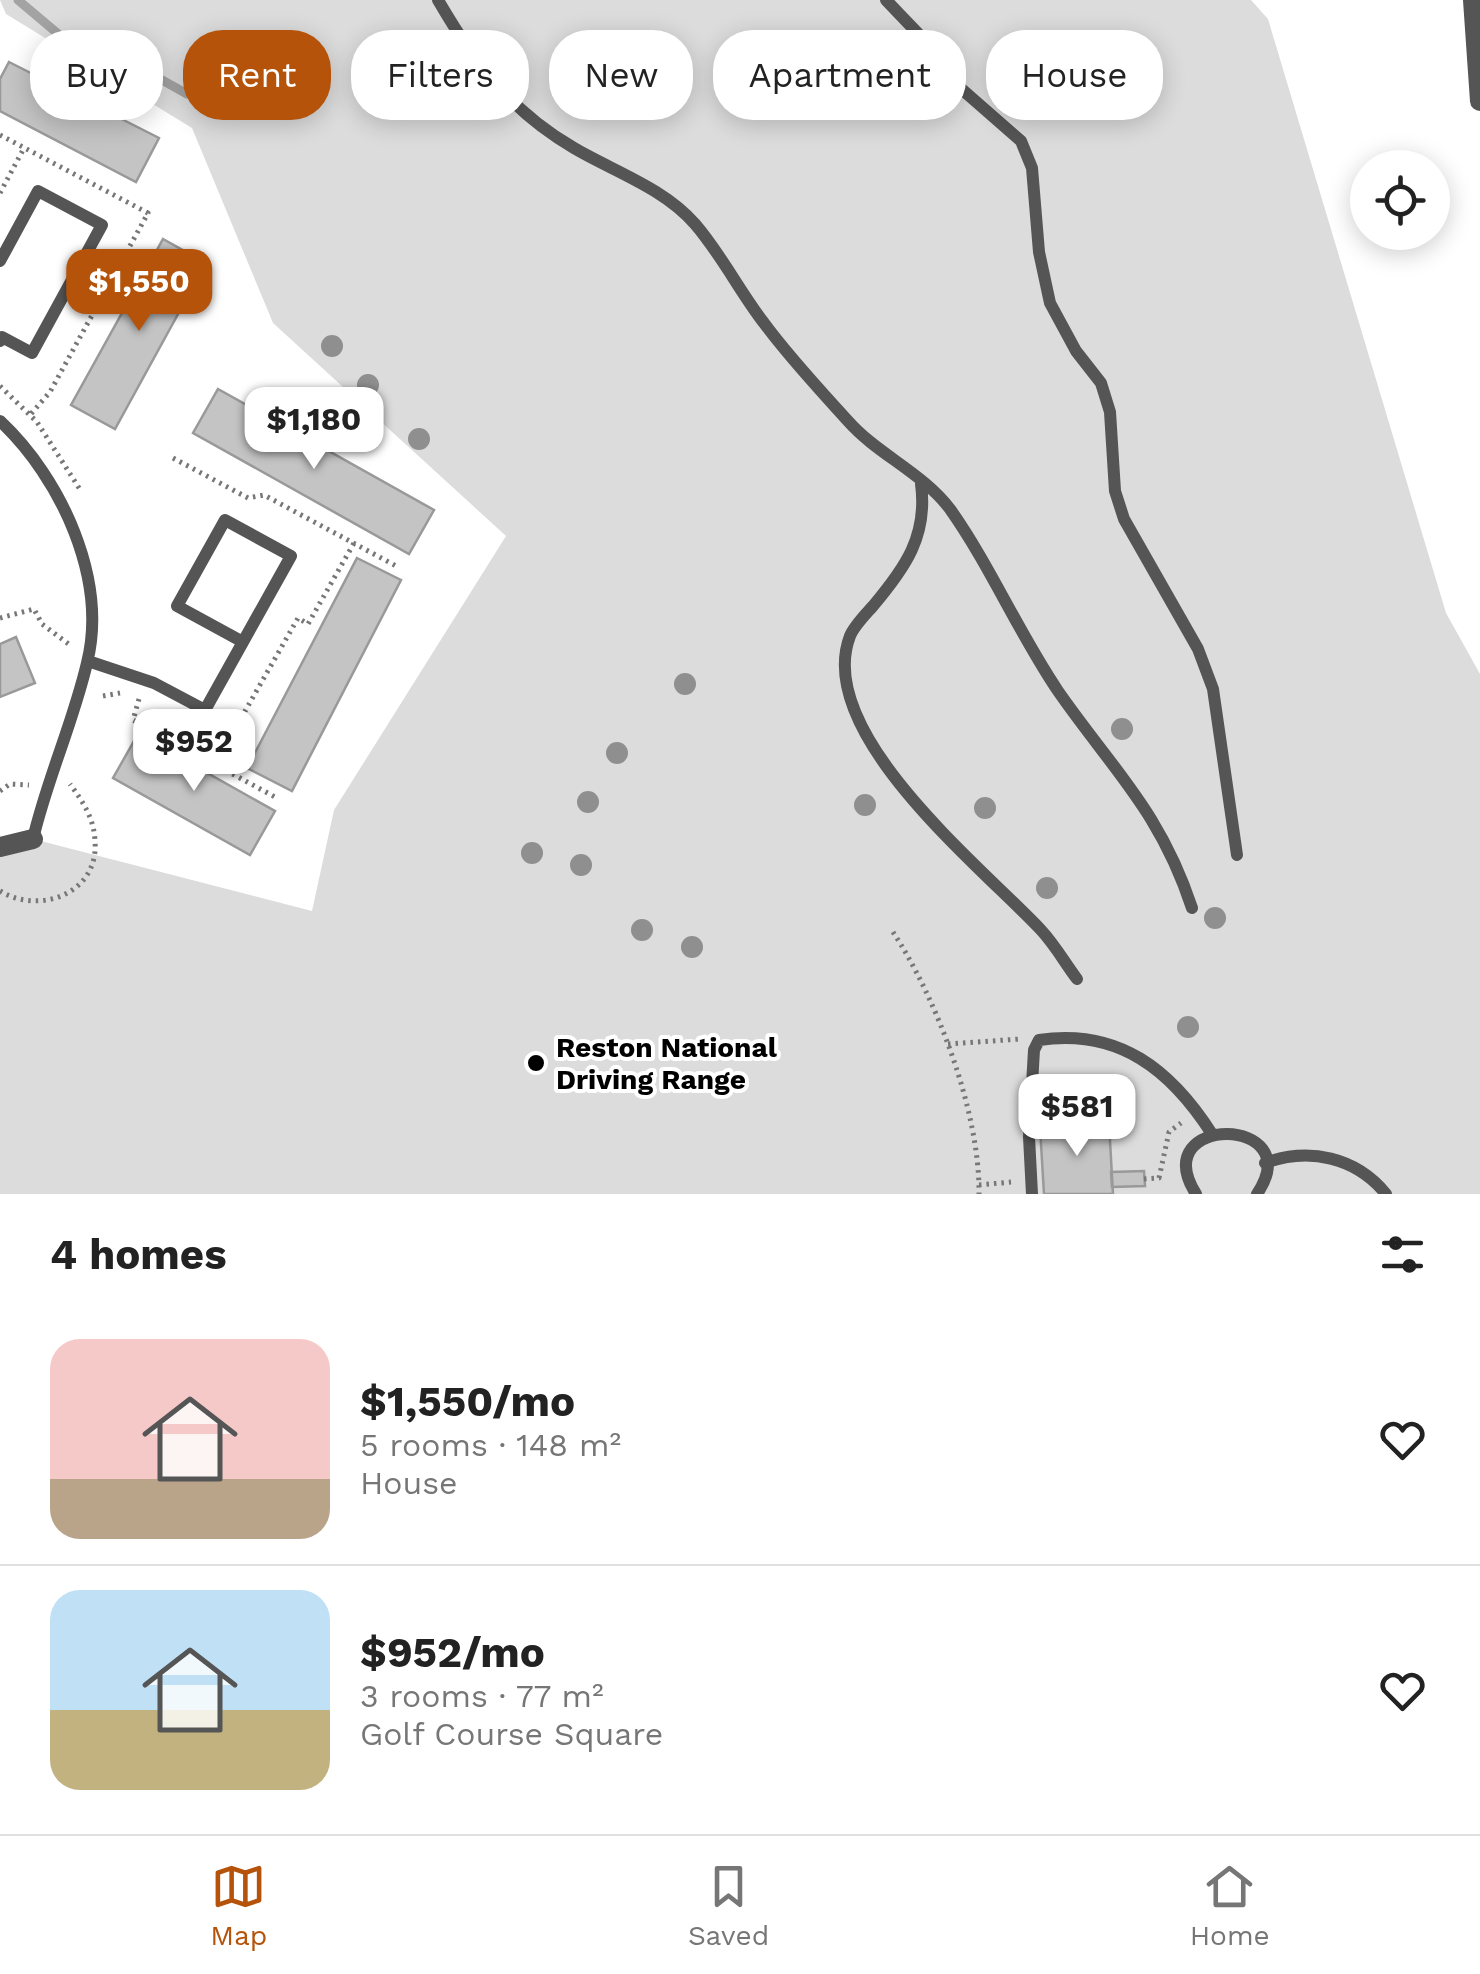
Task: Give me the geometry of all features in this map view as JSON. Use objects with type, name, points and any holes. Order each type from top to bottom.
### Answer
[{"type":"street","points":[[1473,0],[1480,101]]},
{"type":"street","points":[[0,846],[32,839]]},
{"type":"lane","points":[[438,0],[480,69],[507,100],[536,125],[628,176],[694,223],[766,326],[851,425],[909,469],[920,484],[946,504],[994,579],[1030,649],[1144,802],[1166,840],[1192,908]]},
{"type":"lane","points":[[886,0],[929,45],[957,85],[1021,141],[1032,168],[1040,252],[1050,302],[1076,352],[1102,383],[1110,412],[1115,491],[1124,519],[1198,648],[1213,689],[1237,856]]},
{"type":"lane","points":[[0,261],[38,191],[102,224],[32,353],[1,338]]},
{"type":"lane","points":[[0,421],[39,465],[61,503],[91,594],[89,655],[32,839]]},
{"type":"lane","points":[[920,484],[922,516],[914,550],[850,634],[842,672],[850,701],[882,762],[916,804],[1044,933],[1077,979]]},
{"type":"lane","points":[[89,655],[154,682],[205,710],[243,642],[291,556],[225,520],[177,606],[243,642]]},
{"type":"lane","points":[[1032,1187],[1032,1072],[1039,1040],[1066,1036],[1137,1055],[1170,1077],[1212,1134]]},
{"type":"lane","points":[[1196,1194],[1189,1181],[1188,1162],[1196,1146],[1212,1134],[1244,1134],[1257,1145],[1265,1163],[1257,1194]]},
{"type":"lane","points":[[1265,1163],[1312,1154],[1372,1177],[1386,1194]]},
{"type":"path","points":[[0,136],[24,148],[0,193]]},
{"type":"path","points":[[174,458],[248,498],[264,495],[398,567]]},
{"type":"path","points":[[215,764],[298,618],[308,624],[354,543]]},
{"type":"path","points":[[0,618],[34,609],[55,637],[89,655]]},
{"type":"path","points":[[103,696],[136,690],[141,702],[133,720],[275,796]]},
{"type":"path","points":[[0,791],[10,784],[46,787]]},
{"type":"path","points":[[0,890],[16,901],[34,904],[58,899],[77,888],[90,868],[96,845],[91,817],[70,784]]},
{"type":"path","points":[[893,932],[923,982],[948,1044],[979,1194]]},
{"type":"path","points":[[948,1044],[978,1039],[1039,1040]]},
{"type":"path","points":[[980,1185],[1032,1187]]},
{"type":"shaded area","points":[[0,0],[1251,0],[1268,19],[1446,613],[1480,674],[1480,1194],[0,1194],[0,847],[33,839],[312,911],[334,810],[506,536],[273,323],[192,128],[163,110],[163,30],[32,30],[6,14]]},
{"type":"building","points":[[9,62],[30,73],[30,120],[123,120],[159,138],[136,182],[0,111],[0,79]]},
{"type":"building","points":[[163,239],[206,263],[115,429],[71,405]]},
{"type":"building","points":[[218,389],[434,510],[409,554],[193,433]]},
{"type":"building","points":[[357,558],[401,580],[292,791],[247,768]]},
{"type":"building","points":[[16,637],[35,683],[0,697],[0,644]]},
{"type":"building","points":[[138,734],[275,811],[250,855],[113,778]]},
{"type":"building","points":[[1109,1123],[1113,1194],[1044,1194],[1040,1127]]},
{"type":"building","points":[[1144,1171],[1145,1186],[1112,1187],[1111,1172]]},
{"type":"waterway","points":[[18,0],[82,54],[162,80],[183,92]]},
{"type":"place","name":"Reston National Driving Range","points":[[536,1063]]}]
